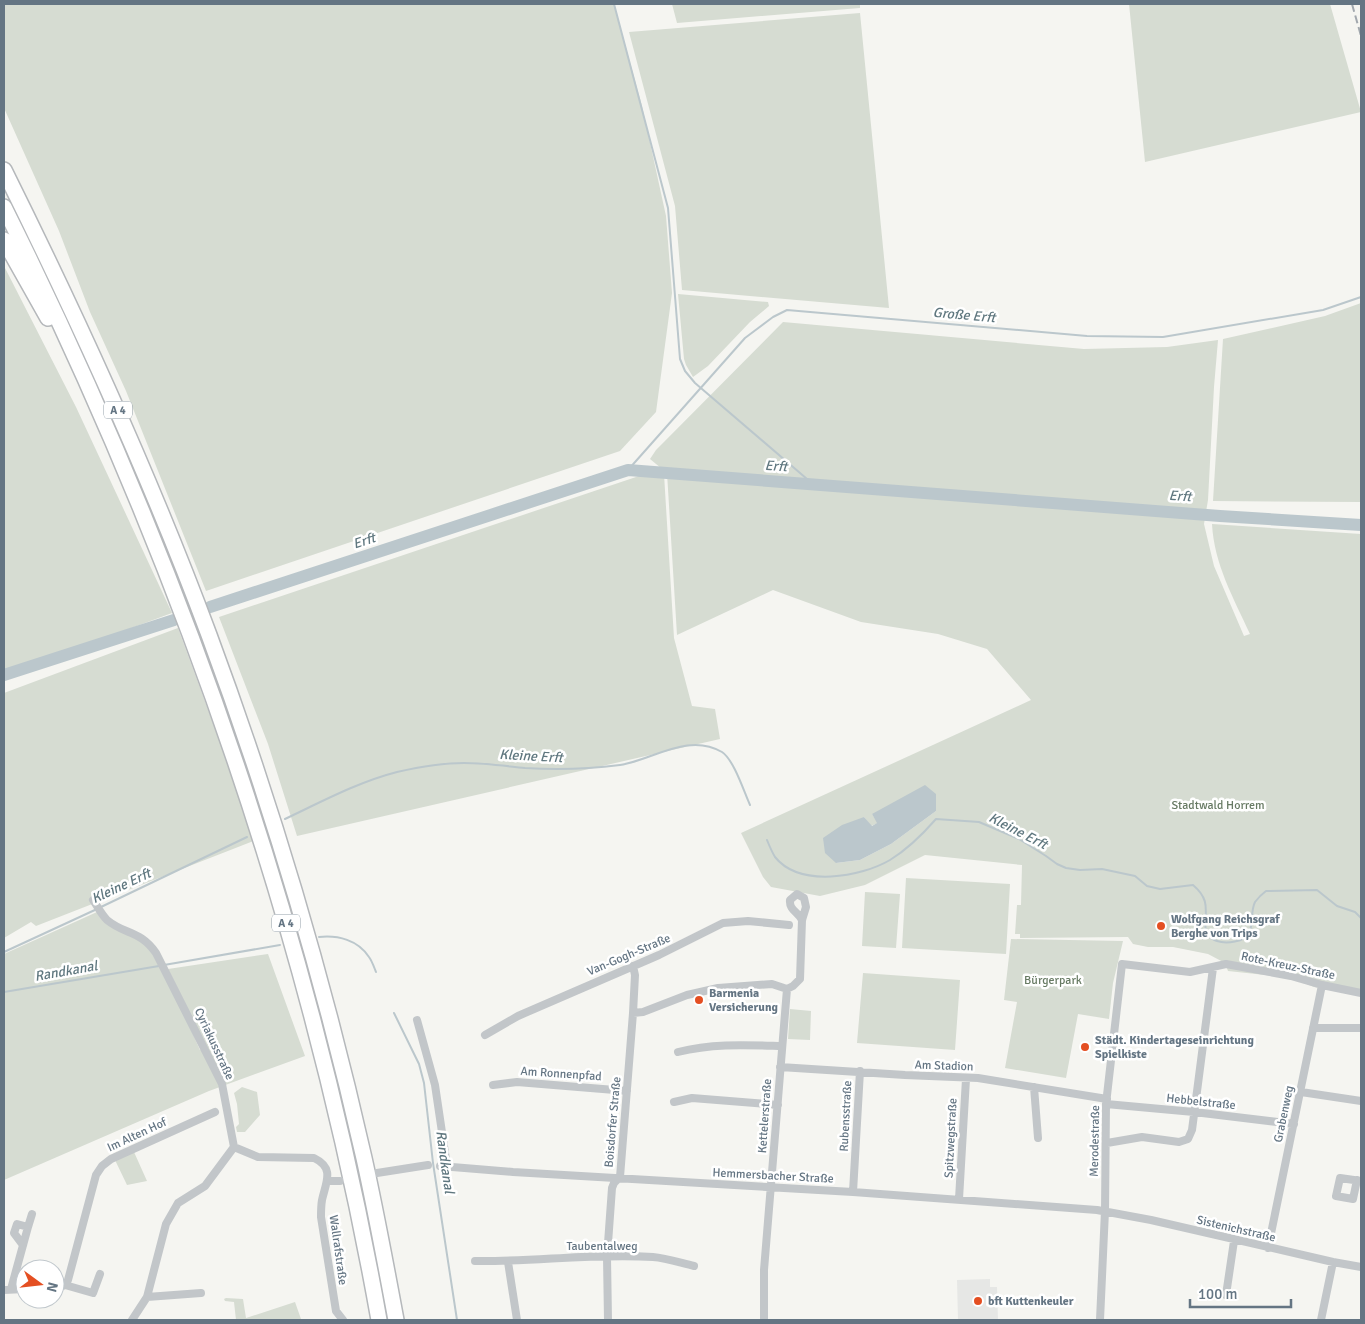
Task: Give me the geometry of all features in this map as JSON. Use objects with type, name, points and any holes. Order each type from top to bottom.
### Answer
[{"type":"highway","name":"A 4","points":[[4,170],[55,272],[144,472],[210,636],[250,750],[297,900],[326,1004],[364,1156],[396,1320]]},
{"type":"highway","name":"A 4","points":[[4,207],[93,395],[149,527],[188,627],[235,758],[266,855],[308,1000],[355,1197],[380,1320]]},
{"type":"highway","points":[[4,240],[93,395]]},
{"type":"street","name":"Cyriakusstraße","points":[[94,902],[102,914],[116,925],[141,936],[150,944],[160,960],[222,1084],[234,1147]]},
{"type":"street","points":[[633,1013],[642,1012],[687,995],[718,988],[772,984],[787,989],[800,979],[802,920]]},
{"type":"street","name":"Van-Gogh-Straße","points":[[485,1035],[518,1016],[659,956],[723,923],[748,921],[789,925]]},
{"type":"street","name":"Rote-Kreuz-Straße","points":[[1122,964],[1190,972],[1226,964],[1291,976],[1361,993]]},
{"type":"street","name":"Merodestraße","points":[[1100,1320],[1105,1211],[1107,1101],[1122,964]]},
{"type":"street","name":"Boisdorfer Straße","points":[[608,1320],[606,1257],[612,1188],[620,1177],[633,1013],[634,966]]},
{"type":"street","points":[[1106,1142],[1142,1137],[1179,1142],[1188,1139],[1192,1130],[1213,968]]},
{"type":"street","name":"Grabenweg","points":[[1268,1248],[1322,985]]},
{"type":"street","name":"Kettelerstraße","points":[[764,1320],[764,1270],[769,1195],[787,989]]},
{"type":"street","name":"Hemmersbacher Straße","points":[[418,1020],[435,1085],[444,1166],[513,1172],[959,1199],[1105,1211]]},
{"type":"street","points":[[1314,1028],[1361,1028]]},
{"type":"street","points":[[678,1052],[729,1044],[782,1046]]},
{"type":"street","name":"Am Stadion","points":[[780,1067],[966,1079],[978,1078],[1107,1101]]},
{"type":"street","name":"Rubensstraße","points":[[854,1192],[860,1072]]},
{"type":"street","name":"Spitzwegstraße","points":[[959,1199],[966,1079]]},
{"type":"street","name":"Am Ronnenpfad","points":[[493,1085],[517,1082],[627,1091]]},
{"type":"street","points":[[1034,1087],[1038,1138]]},
{"type":"street","points":[[1300,1092],[1361,1101]]},
{"type":"street","points":[[674,1102],[692,1098],[778,1105]]},
{"type":"street","name":"Hebbelstraße","points":[[1107,1101],[1294,1124]]},
{"type":"street","name":"Im Alten Hof","points":[[65,1285],[96,1175],[102,1166],[111,1159],[215,1112]]},
{"type":"street","points":[[132,1320],[147,1296],[166,1224],[178,1203],[205,1186],[234,1147],[258,1157],[314,1158],[322,1162],[327,1170],[328,1181],[340,1181]]},
{"type":"street","points":[[377,1173],[428,1165]]},
{"type":"street","name":"Wallrafstraße","points":[[328,1181],[322,1202],[321,1217],[336,1311],[342,1320]]},
{"type":"street","name":"Sistenichstraße","points":[[1105,1211],[1234,1241],[1361,1267]]},
{"type":"street","points":[[7,1290],[32,1214]]},
{"type":"street","points":[[23,1245],[14,1233],[16,1224],[28,1227]]},
{"type":"street","points":[[1226,1295],[1234,1241]]},
{"type":"street","name":"Taubentalweg","points":[[475,1261],[508,1262],[562,1257],[654,1257],[694,1266]]},
{"type":"street","points":[[508,1262],[517,1320]]},
{"type":"street","points":[[1321,1320],[1333,1262]]},
{"type":"street","points":[[65,1285],[93,1293],[100,1274]]},
{"type":"street","points":[[147,1296],[202,1293]]},
{"type":"shaded area","points":[[925,785],[936,794],[936,811],[891,844],[860,860],[836,863],[825,853],[823,838],[842,825],[864,817],[872,826],[877,823],[872,814]]},
{"type":"shaded area","name":"bft Kuttenkeuler","points":[[990,1279],[990,1287],[997,1287],[998,1320],[958,1320],[957,1280]]},
{"type":"green space","points":[[4,4],[614,4],[642,106],[666,216],[672,293],[656,412],[620,451],[206,591],[126,391],[90,312],[59,231],[4,108]]},
{"type":"green space","points":[[672,4],[860,4],[860,8],[677,23]]},
{"type":"green space","points":[[1129,4],[1330,4],[1361,112],[1145,162]]},
{"type":"green space","points":[[860,13],[889,308],[682,290],[675,206],[629,32]]},
{"type":"green space","points":[[4,266],[76,407],[172,613],[4,675]]},
{"type":"green space","points":[[678,294],[768,302],[769,306],[750,322],[708,366],[693,377],[684,359]]},
{"type":"green space","points":[[1361,303],[1361,502],[1213,501],[1223,339],[1325,316]]},
{"type":"green space","name":"Stadtwald Horrem","points":[[783,322],[1084,349],[1167,347],[1218,340],[1208,500],[1204,524],[1214,566],[1244,636],[1250,634],[1231,594],[1221,567],[1212,524],[1361,534],[1361,995],[1314,987],[1292,978],[1228,971],[1225,963],[1208,954],[1173,947],[1148,947],[1133,944],[1128,937],[1020,938],[1020,934],[1015,934],[1017,905],[1021,905],[1022,865],[925,855],[865,885],[820,896],[771,887],[763,877],[741,833],[1031,700],[987,649],[938,634],[861,622],[773,590],[677,635],[667,473],[650,459],[656,450]],"holes":[[[936,811],[891,844],[860,860],[836,863],[864,817],[871,826],[878,823],[872,814]]]},
{"type":"green space","points":[[664,474],[674,638],[692,706],[715,709],[720,739],[297,836],[268,744],[219,617],[642,475]]},
{"type":"green space","points":[[178,628],[256,840],[36,926],[31,922],[4,938],[4,693]]},
{"type":"green space","points":[[906,878],[1010,884],[1006,954],[902,948]]},
{"type":"green space","points":[[865,892],[900,894],[896,948],[862,946]]},
{"type":"green space","points":[[97,912],[134,935],[155,953],[200,1050],[208,1050],[168,969],[268,954],[305,1056],[209,1091],[4,1180],[4,954]]},
{"type":"green space","name":"Bürgerpark","points":[[1011,939],[1123,941],[1113,983],[1109,1019],[1078,1014],[1066,1078],[1005,1068],[1017,1002],[1004,1000]]},
{"type":"green space","points":[[863,973],[960,980],[955,1050],[857,1043]]},
{"type":"green space","points":[[790,1009],[811,1011],[810,1040],[788,1039]]},
{"type":"green space","points":[[242,1087],[257,1092],[260,1115],[245,1132],[237,1132],[236,1127],[239,1124],[234,1093]]},
{"type":"green space","points":[[134,1152],[147,1181],[127,1185],[115,1160]]},
{"type":"green space","points":[[224,1299],[243,1299],[246,1318],[295,1302],[301,1319],[236,1320],[234,1302],[225,1301]]},
{"type":"waterway","points":[[614,4],[668,208],[680,359],[685,371],[695,383],[814,485]]},
{"type":"waterway","name":"Große Erft","points":[[628,470],[745,338],[773,317],[787,310],[1087,336],[1163,337],[1323,310],[1361,297]]},
{"type":"waterway","name":"Erft","points":[[210,607],[628,470],[1220,516],[1361,525]]},
{"type":"waterway","name":"Erft","points":[[4,675],[174,620]]},
{"type":"waterway","name":"Kleine Erft","points":[[285,819],[368,781],[422,767],[464,763],[537,769],[572,769],[620,765],[671,749],[696,745],[709,747],[722,752],[726,756],[735,769],[750,805]]},
{"type":"waterway","name":"Kleine Erft","points":[[767,840],[775,857],[786,867],[799,873],[815,876],[847,875],[878,866],[890,860],[903,851],[936,819],[979,822],[1019,839],[1066,868],[1080,870],[1102,869],[1135,876],[1147,886],[1160,889],[1193,885],[1205,902],[1206,935],[1217,941],[1235,942],[1247,936],[1255,902],[1266,891],[1317,890],[1337,906],[1355,912],[1361,918]]},
{"type":"waterway","name":"Kleine Erft","points":[[101,907],[247,837]]},
{"type":"waterway","name":"Kleine Erft","points":[[4,952],[97,909]]},
{"type":"waterway","name":"Randkanal","points":[[319,937],[340,938],[359,946],[369,957],[376,972]]},
{"type":"waterway","name":"Randkanal","points":[[164,965],[280,945]]},
{"type":"waterway","name":"Randkanal","points":[[4,992],[159,966]]},
{"type":"waterway","name":"Randkanal","points":[[394,1013],[419,1064],[424,1083],[433,1163],[457,1320]]},
{"type":"railway","points":[[1352,4],[1361,36]]},
{"type":"place","name":"Wolfgang Reichsgraf Berghe von Trips","points":[[1161,926]]},
{"type":"place","name":"Barmenia Versicherung","points":[[699,1000]]},
{"type":"place","name":"Städt. Kindertageseinrichtung Spielkiste","points":[[1085,1047]]},
{"type":"place","name":"bft Kuttenkeuler","points":[[978,1301]]}]
